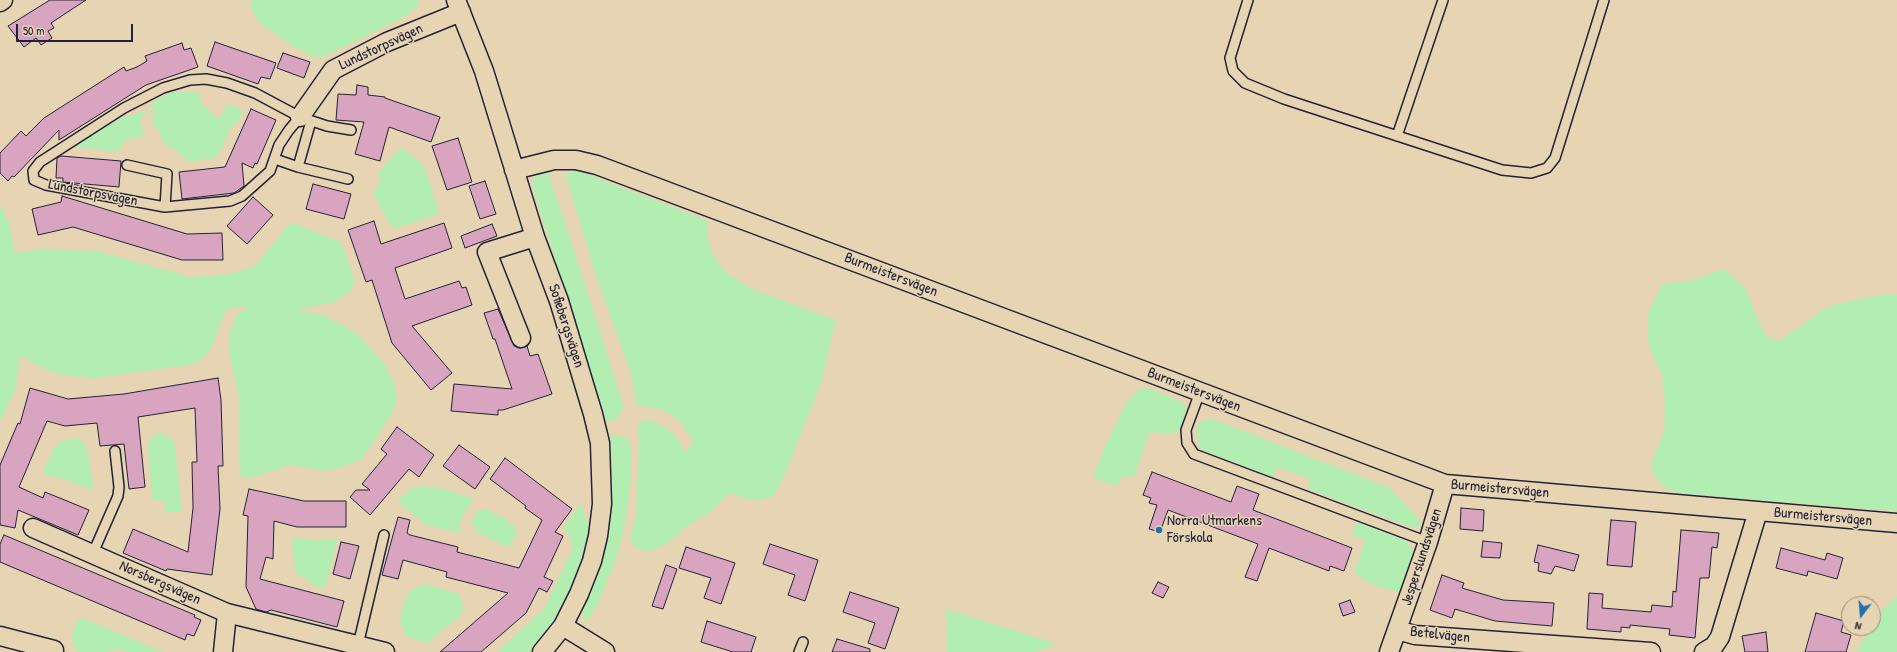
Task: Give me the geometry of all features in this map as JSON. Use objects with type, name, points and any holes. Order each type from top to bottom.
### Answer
[{"type":"street","name":"Lundstorpsvägen","points":[[305,119],[333,70],[458,6]]},
{"type":"street","name":"Sofiebergsvägen","points":[[458,6],[484,71],[535,237],[559,301],[593,414],[600,443],[602,504],[598,536],[592,561],[579,594],[563,626],[542,652]]},
{"type":"street","name":"Burmeistersvägen","points":[[514,170],[554,160],[576,160],[597,165],[1445,484],[1897,523]]},
{"type":"street","points":[[521,338],[486,252],[535,237]]},
{"type":"street","name":"Jesperslundsvägen","points":[[1389,652],[1428,542],[1445,484]]},
{"type":"street","points":[[1704,652],[1714,646],[1720,637],[1758,511]]},
{"type":"street","name":"Norsbergsvägen","points":[[33,528],[227,613],[385,652]]},
{"type":"street","points":[[223,652],[227,613]]},
{"type":"street","points":[[563,626],[605,652]]},
{"type":"street","name":"Betelvägen","points":[[1397,630],[1415,634],[1651,652]]},
{"type":"street","points":[[0,636],[54,650]]},
{"type":"lane","points":[[1248,0],[1230,58],[1232,71],[1245,82],[1284,99],[1502,170],[1531,173],[1547,168],[1555,158],[1604,0]]},
{"type":"lane","points":[[1397,136],[1443,0]]},
{"type":"lane","name":"Lundstorpsvägen","points":[[206,79],[227,83],[255,93],[305,119],[289,130],[279,145],[270,171],[242,196],[230,201],[165,207],[46,185],[34,180],[33,171],[40,162],[124,108],[163,88],[190,80],[206,79]]},
{"type":"lane","points":[[298,167],[305,119],[327,126],[351,130]]},
{"type":"lane","points":[[275,159],[298,167],[348,179]]},
{"type":"lane","points":[[127,165],[167,174],[165,207]]},
{"type":"lane","points":[[1200,392],[1186,430],[1187,443],[1194,454],[1428,542]]},
{"type":"lane","points":[[93,553],[118,496],[119,487],[115,451]]},
{"type":"lane","points":[[358,645],[384,535]]},
{"type":"lane","points":[[799,652],[803,642]]},
{"type":"green space","points":[[252,0],[418,0],[418,5],[408,15],[323,57],[313,57],[291,45],[264,26],[256,18],[250,5]]},
{"type":"green space","points":[[172,92],[199,92],[201,103],[218,119],[229,104],[243,111],[236,125],[231,126],[223,146],[215,158],[188,162],[174,148],[168,147],[161,139],[160,132],[153,125],[153,101]]},
{"type":"green space","points":[[150,110],[140,118],[144,136],[126,139],[119,151],[71,147],[121,118]]},
{"type":"green space","points":[[401,147],[422,164],[428,177],[439,214],[393,229],[373,194],[381,181],[378,173]]},
{"type":"green space","points":[[548,171],[623,403],[622,411],[616,420],[606,421],[533,189],[533,179],[539,173]]},
{"type":"green space","points":[[579,171],[708,221],[707,234],[712,254],[726,273],[754,290],[836,320],[822,380],[787,470],[774,496],[760,500],[745,499],[730,493],[710,512],[684,528],[667,544],[650,551],[635,548],[630,539],[636,516],[639,442],[638,422],[650,420],[661,425],[674,434],[686,453],[694,442],[681,423],[669,413],[655,408],[637,406],[631,374],[595,273],[565,173]]},
{"type":"green space","points":[[0,205],[9,222],[15,253],[42,249],[97,251],[190,277],[225,275],[254,267],[291,222],[341,242],[355,282],[350,292],[335,302],[296,310],[323,315],[357,333],[383,362],[394,383],[397,398],[392,414],[362,459],[346,466],[325,471],[290,465],[254,477],[244,478],[239,473],[239,397],[229,354],[230,331],[237,315],[248,305],[226,310],[211,348],[202,359],[191,365],[95,378],[62,375],[43,368],[20,355],[15,390],[0,422]]},
{"type":"green space","points":[[1723,269],[1745,287],[1765,334],[1778,342],[1827,307],[1873,296],[1897,294],[1897,511],[1681,494],[1664,487],[1654,476],[1651,463],[1664,432],[1665,402],[1662,374],[1654,360],[1648,341],[1648,313],[1662,284],[1695,280]]},
{"type":"green space","points":[[1149,388],[1186,405],[1182,425],[1178,431],[1171,434],[1151,432],[1148,436],[1133,477],[1122,476],[1118,486],[1093,478],[1103,451],[1126,403],[1139,389]]},
{"type":"green space","points":[[1212,419],[1390,488],[1422,523],[1418,527],[1410,527],[1308,489],[1311,479],[1277,467],[1273,477],[1210,454],[1200,448],[1197,437],[1197,426],[1202,420]]},
{"type":"green space","points":[[160,433],[170,437],[175,445],[182,512],[165,512],[164,500],[152,500],[148,447],[150,440],[156,434]]},
{"type":"green space","points":[[614,435],[625,437],[631,445],[631,475],[626,521],[615,563],[598,603],[587,622],[584,619],[583,606],[598,572],[608,534],[612,464],[609,436]]},
{"type":"green space","points":[[77,438],[83,441],[88,453],[94,489],[90,489],[57,477],[42,474],[55,447],[64,440]]},
{"type":"green space","points":[[424,486],[440,488],[474,499],[463,515],[459,526],[462,532],[426,525],[397,501],[412,488]]},
{"type":"green space","points":[[581,504],[591,534],[579,573],[560,614],[530,652],[497,652],[544,609],[572,550],[571,539],[563,527]]},
{"type":"green space","points":[[486,509],[507,519],[509,523],[515,527],[517,532],[511,545],[506,547],[475,531],[477,527],[470,523],[477,511]]},
{"type":"green space","points":[[1356,523],[1361,523],[1406,541],[1411,546],[1413,554],[1401,589],[1398,592],[1371,584],[1354,573],[1365,541],[1352,535]]},
{"type":"green space","points":[[293,537],[315,540],[338,539],[325,587],[320,589],[305,578],[296,574],[292,548]]},
{"type":"green space","points":[[421,585],[429,585],[456,593],[462,600],[463,608],[461,615],[427,643],[410,638],[404,633],[401,622],[402,607],[406,597],[412,589]]},
{"type":"green space","points":[[1897,596],[1897,652],[1857,652],[1866,636],[1881,636],[1881,611]]},
{"type":"green space","points":[[946,609],[1057,644],[1035,652],[947,652]]},
{"type":"green space","points":[[80,617],[163,652],[130,652],[117,649],[105,652],[78,652],[72,642],[73,631]]},
{"type":"building","points":[[50,0],[86,0],[51,23],[54,28],[48,31],[52,38],[41,45],[36,38],[24,47],[8,26]]},
{"type":"building","points":[[215,42],[276,63],[270,79],[261,77],[258,84],[207,66]]},
{"type":"building","points":[[182,43],[184,50],[191,48],[198,67],[146,85],[59,140],[59,130],[14,177],[12,176],[8,181],[0,173],[0,153],[21,131],[26,136],[44,118],[124,67],[126,71],[137,67],[147,61],[145,56]]},
{"type":"building","points":[[283,53],[310,62],[304,78],[277,68]]},
{"type":"building","points":[[357,85],[368,87],[368,95],[385,97],[440,117],[431,142],[389,127],[380,161],[355,154],[364,122],[336,120],[338,94],[356,95]]},
{"type":"building","points":[[251,109],[276,120],[257,164],[255,163],[253,168],[242,163],[244,186],[234,193],[182,199],[179,172],[225,167]]},
{"type":"building","points":[[458,138],[472,182],[447,190],[432,146]]},
{"type":"building","points":[[61,156],[121,161],[119,187],[63,182],[63,178],[56,178],[57,158]]},
{"type":"building","points":[[485,181],[496,214],[480,219],[469,186]]},
{"type":"building","points":[[313,184],[351,194],[344,219],[306,209]]},
{"type":"building","points":[[62,196],[187,234],[222,233],[223,260],[182,260],[73,227],[38,235],[32,209],[61,202]]},
{"type":"building","points":[[253,197],[273,215],[247,244],[227,226]]},
{"type":"building","points":[[374,221],[381,244],[444,223],[452,248],[395,268],[405,299],[459,281],[462,288],[466,287],[472,305],[412,326],[452,373],[431,390],[392,343],[372,280],[366,282],[348,230]]},
{"type":"building","points":[[492,224],[497,236],[465,248],[461,236]]},
{"type":"building","points":[[498,309],[514,346],[520,348],[527,346],[530,356],[538,354],[552,394],[503,410],[498,410],[498,415],[451,411],[454,384],[512,389],[495,339],[493,339],[484,313]]},
{"type":"building","points":[[218,378],[221,400],[223,466],[218,466],[220,509],[212,575],[167,569],[166,571],[123,553],[133,529],[188,552],[193,508],[192,462],[197,462],[195,408],[138,417],[145,487],[129,489],[124,444],[100,446],[97,423],[65,426],[47,421],[19,487],[43,498],[45,492],[89,510],[78,535],[18,510],[15,528],[0,525],[0,465],[18,423],[20,424],[30,388],[68,399],[124,394]]},
{"type":"building","points":[[397,427],[434,455],[419,477],[409,469],[370,515],[350,497],[356,490],[370,490],[362,484],[387,454],[381,449]]},
{"type":"building","points":[[459,445],[490,467],[475,489],[443,466]]},
{"type":"building","points":[[505,458],[572,509],[555,532],[563,536],[544,577],[553,581],[547,592],[539,588],[526,613],[481,652],[440,652],[508,593],[446,577],[447,572],[403,560],[398,579],[382,575],[398,517],[410,520],[407,533],[410,535],[458,547],[457,552],[519,568],[542,520],[490,479]]},
{"type":"building","points":[[1152,472],[1231,502],[1237,486],[1259,494],[1253,510],[1352,548],[1344,571],[1330,566],[1329,571],[1269,548],[1257,581],[1245,577],[1258,544],[1168,510],[1160,532],[1149,529],[1157,505],[1149,503],[1151,498],[1143,495]]},
{"type":"building","points":[[249,489],[304,501],[346,501],[346,527],[297,527],[274,521],[273,559],[266,557],[260,579],[344,601],[337,627],[271,610],[266,612],[256,609],[246,587],[248,516],[243,515]]},
{"type":"building","points":[[1461,508],[1484,510],[1483,531],[1460,529]]},
{"type":"building","points":[[1611,520],[1636,522],[1632,567],[1607,565]]},
{"type":"building","points":[[1681,530],[1719,533],[1717,548],[1712,547],[1709,578],[1700,578],[1695,638],[1669,635],[1670,629],[1630,625],[1630,628],[1621,627],[1621,632],[1587,629],[1589,593],[1603,594],[1602,608],[1651,612],[1652,605],[1672,607],[1673,591],[1676,592]]},
{"type":"building","points":[[4,535],[195,615],[194,617],[201,620],[194,636],[187,634],[185,640],[0,562],[0,544]]},
{"type":"building","points":[[1483,541],[1502,543],[1500,558],[1481,557]]},
{"type":"building","points":[[341,542],[359,546],[350,579],[333,574]]},
{"type":"building","points":[[770,544],[818,560],[805,601],[788,595],[795,575],[763,564]]},
{"type":"building","points":[[1538,545],[1579,555],[1574,571],[1555,566],[1551,574],[1538,571],[1539,563],[1534,562]]},
{"type":"building","points":[[686,547],[735,563],[721,604],[704,598],[711,578],[679,568]]},
{"type":"building","points":[[1781,548],[1825,560],[1827,553],[1843,558],[1837,579],[1808,571],[1807,576],[1776,568]]},
{"type":"building","points":[[666,565],[677,569],[663,609],[652,606]]},
{"type":"building","points":[[1442,575],[1464,583],[1462,588],[1503,600],[1554,603],[1552,626],[1495,621],[1455,609],[1452,618],[1430,610]]},
{"type":"building","points":[[1158,582],[1169,587],[1163,598],[1152,593]]},
{"type":"building","points":[[850,592],[899,608],[885,649],[868,643],[875,623],[843,612]]},
{"type":"building","points":[[1350,600],[1355,612],[1343,616],[1339,604]]},
{"type":"building","points":[[1816,613],[1841,620],[1841,636],[1851,636],[1846,652],[1805,652]]},
{"type":"building","points":[[707,621],[756,637],[751,652],[733,652],[701,642]]},
{"type":"building","points":[[1766,632],[1768,652],[1745,652],[1742,636]]},
{"type":"building","points":[[837,639],[870,649],[870,652],[832,652]]},
{"type":"place","name":"Norra Utmarkens Förskola","points":[[1159,530]]}]
